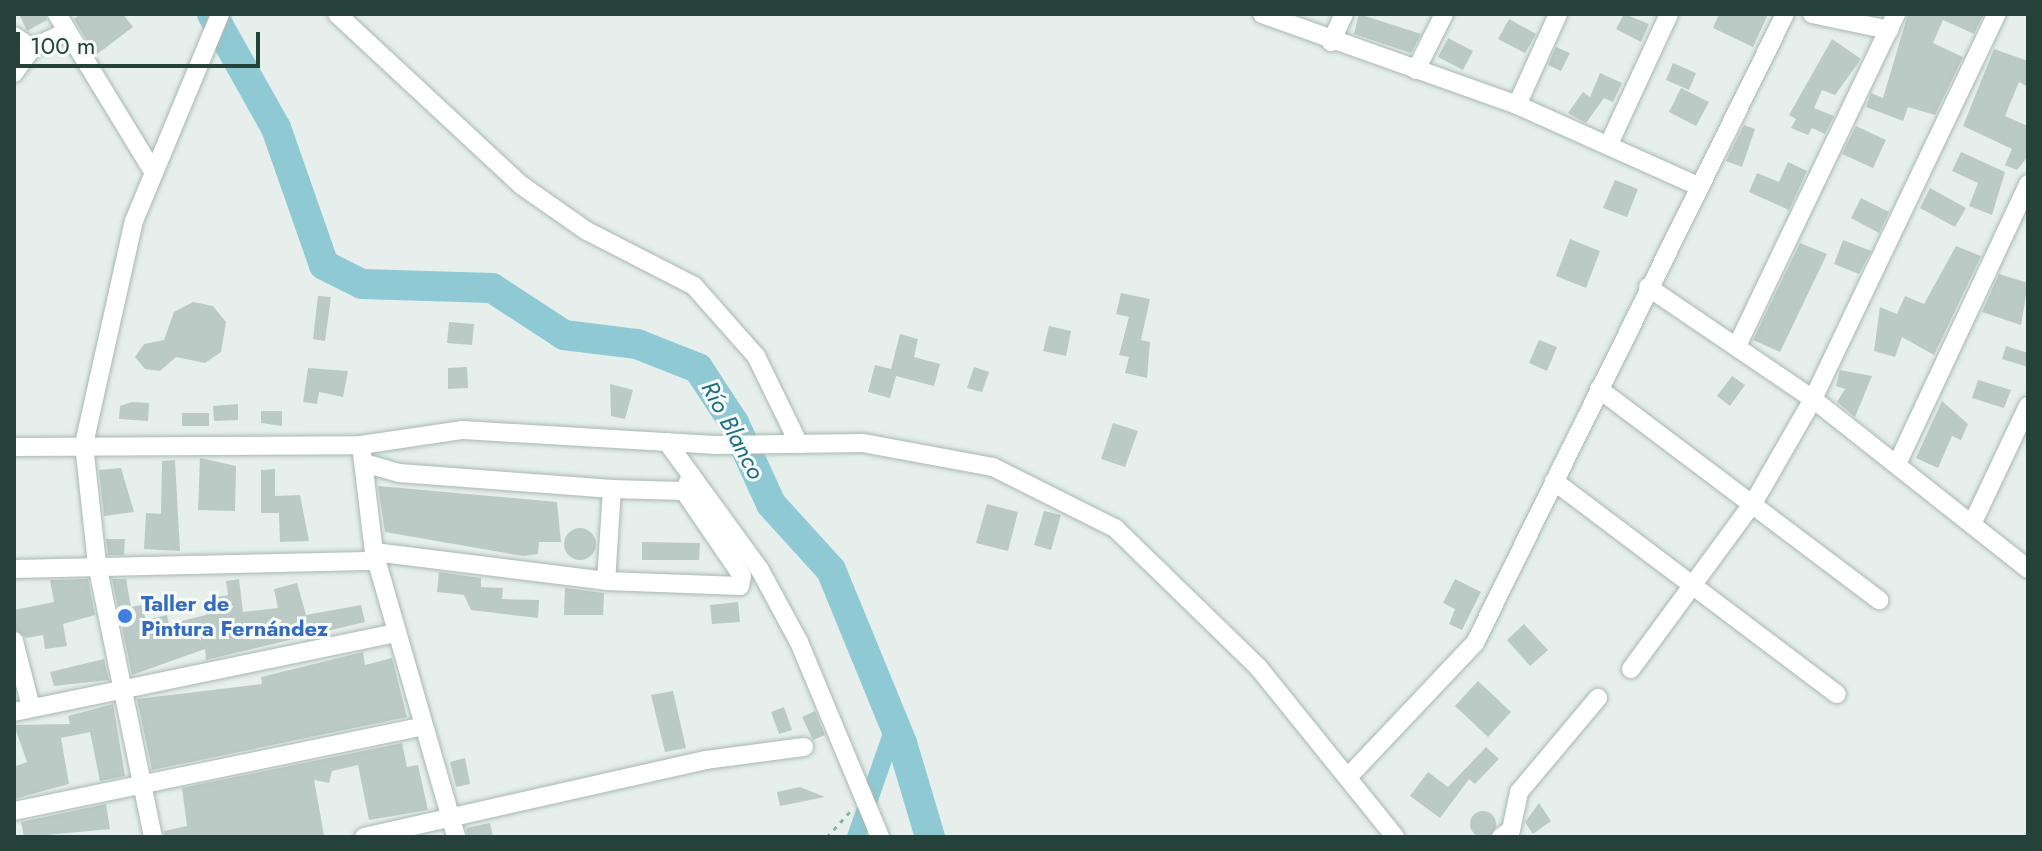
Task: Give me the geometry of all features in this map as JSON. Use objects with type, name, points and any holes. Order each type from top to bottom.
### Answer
[{"type":"street","points":[[57,14],[154,173]]},
{"type":"street","points":[[153,837],[97,564],[84,444],[134,221],[220,14]]},
{"type":"street","points":[[337,14],[521,185],[587,231],[694,286],[756,356],[790,444]]},
{"type":"street","points":[[1262,14],[1331,42],[1517,105],[1696,185]]},
{"type":"street","points":[[1331,42],[1344,14]]},
{"type":"street","points":[[1416,70],[1444,14]]},
{"type":"street","points":[[1517,105],[1558,14]]},
{"type":"street","points":[[1609,144],[1669,14]]},
{"type":"street","points":[[1350,775],[1475,643],[1696,185],[1785,14]]},
{"type":"street","points":[[1737,346],[1892,22],[1812,14]]},
{"type":"street","points":[[1631,669],[1755,500],[1813,399],[1997,14]]},
{"type":"street","points":[[14,73],[32,48],[67,32]]},
{"type":"street","points":[[14,36],[32,48]]},
{"type":"street","points":[[1898,462],[2028,184]]},
{"type":"street","points":[[1648,287],[1813,399],[1898,462],[1974,520],[2028,569]]},
{"type":"street","points":[[1599,389],[1755,500],[1879,600]]},
{"type":"street","points":[[1974,520],[2028,406]]},
{"type":"street","points":[[14,447],[84,444],[363,454],[463,430],[714,445],[863,443],[993,467],[1115,528],[1258,667],[1350,775],[1395,837]]},
{"type":"street","points":[[14,569],[376,557],[606,581],[740,586],[742,576],[667,442]]},
{"type":"street","points":[[363,454],[399,473],[612,489],[688,484]]},
{"type":"street","points":[[363,454],[376,557],[394,633],[454,828]]},
{"type":"street","points":[[1554,481],[1695,584],[1837,694]]},
{"type":"street","points":[[688,484],[760,570],[799,642],[879,833]]},
{"type":"street","points":[[606,581],[612,489]]},
{"type":"street","points":[[14,641],[23,710],[394,633]]},
{"type":"street","points":[[1501,837],[1511,830],[1519,792],[1598,698]]},
{"type":"street","points":[[14,811],[141,780],[423,726]]},
{"type":"street","points":[[364,837],[454,828],[706,760],[804,747]]},
{"type":"path","points":[[827,837],[864,798]]},
{"type":"building","points":[[19,14],[45,14],[47,20],[27,31]]},
{"type":"building","points":[[80,14],[123,14],[133,27],[96,55],[74,19]]},
{"type":"building","points":[[1359,14],[1421,34],[1411,53],[1354,34]]},
{"type":"building","points":[[1624,14],[1649,24],[1641,42],[1616,29]]},
{"type":"building","points":[[1719,14],[1768,14],[1753,47],[1713,28]]},
{"type":"building","points":[[1908,14],[1984,14],[1974,34],[1943,20],[1933,43],[1963,57],[1935,115],[1908,107],[1903,121],[1866,107],[1871,93],[1883,98]]},
{"type":"building","points":[[1509,19],[1536,34],[1525,53],[1498,39]]},
{"type":"building","points":[[1448,38],[1473,51],[1463,70],[1438,57]]},
{"type":"building","points":[[1832,39],[1861,59],[1835,95],[1822,90],[1814,108],[1834,116],[1825,134],[1812,128],[1808,135],[1791,128],[1796,119],[1789,115]]},
{"type":"building","points":[[1556,47],[1570,53],[1561,71],[1548,65]]},
{"type":"building","points":[[1994,49],[2028,61],[2028,87],[2019,82],[2005,116],[2028,126],[2028,156],[2017,170],[2005,165],[2012,149],[1963,126]]},
{"type":"building","points":[[1673,63],[1696,73],[1689,90],[1666,80]]},
{"type":"building","points":[[1600,73],[1622,83],[1613,102],[1604,98],[1586,123],[1568,113],[1583,92],[1590,97]]},
{"type":"building","points":[[1681,88],[1709,102],[1696,126],[1669,112]]},
{"type":"building","points":[[1744,125],[1755,129],[1742,167],[1726,161]]},
{"type":"building","points":[[1856,126],[1886,140],[1873,168],[1842,154]]},
{"type":"building","points":[[1961,152],[2005,172],[1992,215],[1969,206],[1978,183],[1952,171]]},
{"type":"building","points":[[1788,162],[1807,171],[1789,210],[1749,192],[1757,173],[1779,182]]},
{"type":"building","points":[[1615,180],[1638,189],[1627,217],[1603,208]]},
{"type":"building","points":[[1930,188],[1966,208],[1955,227],[1920,208]]},
{"type":"building","points":[[1861,198],[1889,212],[1879,233],[1851,218]]},
{"type":"building","points":[[1570,239],[1600,251],[1586,288],[1556,276]]},
{"type":"building","points":[[1843,240],[1871,251],[1859,274],[1834,264]]},
{"type":"building","points":[[1800,243],[1827,254],[1780,352],[1753,340]]},
{"type":"building","points":[[1956,246],[1981,256],[1934,355],[1902,337],[1895,357],[1874,351],[1880,307],[1897,314],[1905,296],[1924,304]]},
{"type":"building","points":[[1999,274],[2028,283],[2021,325],[1982,312]]},
{"type":"building","points":[[1121,293],[1150,299],[1141,340],[1150,342],[1147,378],[1125,373],[1129,357],[1119,355],[1129,317],[1116,314]]},
{"type":"building","points":[[318,296],[331,297],[325,341],[313,339]]},
{"type":"building","points":[[193,302],[213,306],[226,322],[221,352],[205,363],[176,357],[160,371],[145,369],[135,357],[144,344],[164,340],[174,312]]},
{"type":"building","points":[[449,322],[474,324],[472,345],[447,343]]},
{"type":"building","points":[[1049,326],[1071,331],[1066,356],[1043,351]]},
{"type":"building","points":[[900,334],[918,339],[914,357],[940,364],[934,386],[896,376],[890,398],[868,392],[875,365],[891,369]]},
{"type":"building","points":[[1539,340],[1557,347],[1547,371],[1529,363]]},
{"type":"building","points":[[2006,346],[2028,353],[2028,367],[2002,359]]},
{"type":"building","points":[[467,367],[468,388],[448,389],[448,368]]},
{"type":"building","points":[[974,367],[989,372],[982,392],[967,388]]},
{"type":"building","points":[[308,368],[348,371],[343,397],[319,392],[317,404],[303,402]]},
{"type":"building","points":[[1840,370],[1872,376],[1855,417],[1837,402],[1845,389],[1836,386]]},
{"type":"building","points":[[1732,376],[1745,385],[1730,406],[1717,396]]},
{"type":"building","points":[[1978,380],[2011,390],[2004,408],[1972,398]]},
{"type":"building","points":[[610,384],[633,390],[625,419],[611,416]]},
{"type":"building","points":[[1942,401],[1968,424],[1961,440],[1952,436],[1938,468],[1916,458]]},
{"type":"building","points":[[132,402],[149,403],[148,421],[119,419],[120,406]]},
{"type":"building","points":[[238,404],[238,420],[214,421],[213,406]]},
{"type":"building","points":[[261,411],[282,411],[282,426],[261,423]]},
{"type":"building","points":[[182,413],[209,413],[209,426],[182,426]]},
{"type":"building","points":[[1113,423],[1138,431],[1125,467],[1101,459]]},
{"type":"building","points":[[200,458],[236,466],[235,511],[198,510]]},
{"type":"building","points":[[175,460],[180,551],[144,549],[146,513],[161,514],[162,461]]},
{"type":"building","points":[[121,468],[134,512],[104,516],[99,470]]},
{"type":"building","points":[[275,469],[275,496],[300,495],[309,541],[280,542],[279,513],[261,513],[261,470]]},
{"type":"building","points":[[378,486],[557,502],[561,542],[539,542],[538,554],[523,556],[385,532]]},
{"type":"building","points":[[987,504],[1018,512],[1008,551],[976,543]]},
{"type":"building","points":[[1044,511],[1061,515],[1051,550],[1034,545]]},
{"type":"building","points":[[580,528],[591,533],[596,544],[591,555],[580,560],[569,555],[564,544],[569,533]]},
{"type":"building","points":[[106,539],[125,539],[124,555],[108,555]]},
{"type":"building","points":[[642,542],[700,543],[699,560],[642,560]]},
{"type":"building","points":[[439,572],[481,578],[481,587],[503,588],[502,599],[539,600],[538,618],[471,610],[464,595],[437,592]]},
{"type":"building","points":[[88,579],[95,615],[63,624],[67,646],[45,649],[43,635],[26,638],[14,629],[14,610],[54,602],[50,580]]},
{"type":"building","points":[[112,579],[126,579],[131,607],[141,605],[146,620],[167,615],[169,624],[206,615],[204,599],[228,595],[226,581],[239,579],[243,612],[278,608],[274,589],[297,583],[306,615],[361,605],[365,622],[206,660],[205,649],[132,675]]},
{"type":"building","points":[[1455,579],[1481,592],[1462,630],[1449,624],[1455,609],[1443,603]]},
{"type":"building","points":[[565,588],[604,593],[603,615],[564,615]]},
{"type":"building","points":[[738,602],[740,622],[712,624],[710,605]]},
{"type":"building","points":[[1524,624],[1548,650],[1530,666],[1507,640]]},
{"type":"building","points":[[363,652],[365,665],[392,658],[407,717],[152,770],[137,699],[262,684],[261,677]]},
{"type":"building","points":[[104,659],[109,680],[54,686],[50,672]]},
{"type":"building","points":[[1478,681],[1511,712],[1488,737],[1455,706]]},
{"type":"building","points":[[673,691],[686,748],[665,752],[651,695]]},
{"type":"building","points":[[113,704],[125,776],[100,781],[90,732],[61,738],[69,784],[14,799],[16,766],[27,762],[14,725],[70,724],[68,716]]},
{"type":"building","points":[[784,707],[792,730],[779,734],[771,712]]},
{"type":"building","points":[[815,711],[825,735],[813,740],[802,717]]},
{"type":"building","points":[[402,743],[407,767],[418,765],[428,810],[369,820],[358,765],[332,771],[329,783],[314,780],[324,835],[165,837],[164,831],[187,826],[182,788]]},
{"type":"building","points":[[1486,747],[1499,759],[1475,784],[1469,779],[1440,818],[1410,796],[1428,772],[1448,787]]},
{"type":"building","points":[[465,758],[470,784],[456,787],[450,762]]},
{"type":"building","points":[[800,787],[825,797],[780,806],[777,792]]},
{"type":"building","points":[[1539,803],[1551,821],[1533,834],[1525,822]]},
{"type":"building","points":[[106,804],[110,829],[24,837],[21,822]]},
{"type":"building","points":[[1483,811],[1492,815],[1496,824],[1492,833],[1483,837],[1474,833],[1470,824],[1474,815]]},
{"type":"building","points":[[490,823],[493,837],[468,837],[466,828]]},
{"type":"waterway","name":"Río Blanco","points":[[212,14],[276,128],[324,265],[362,284],[492,288],[564,335],[637,344],[698,368],[734,423],[771,504],[831,570],[902,743],[930,837]]},
{"type":"waterway","points":[[856,837],[895,725]]},
{"type":"place","name":"Taller de Pintura Fernández","points":[[125,616]]}]
